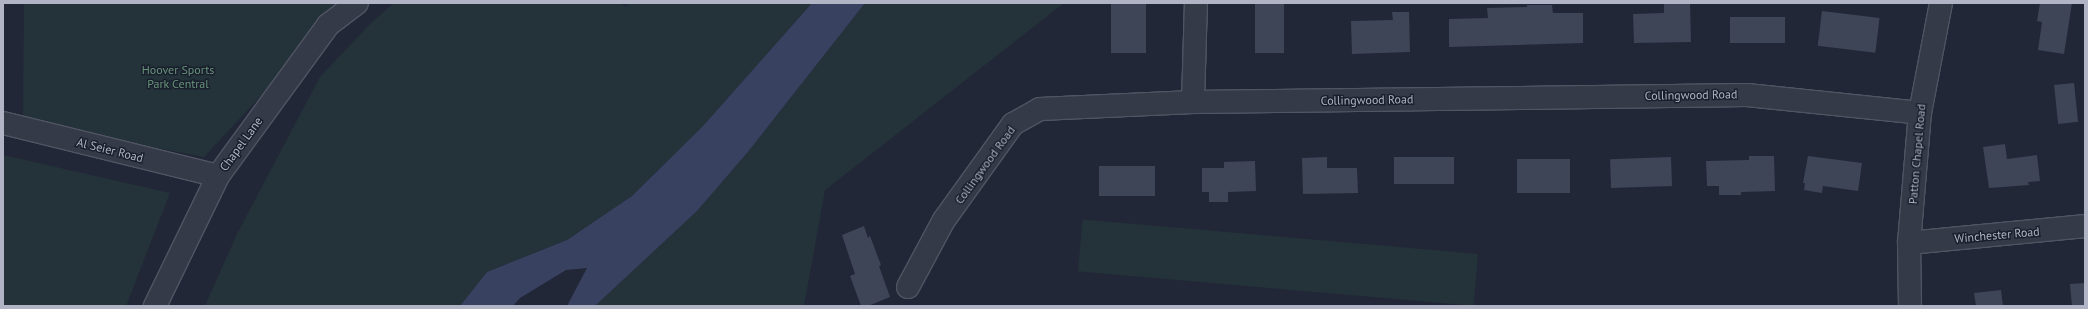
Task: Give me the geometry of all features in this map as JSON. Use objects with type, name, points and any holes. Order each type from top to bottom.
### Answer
[{"type":"street","name":"Chapel Lane","points":[[155,306],[218,176],[328,25],[357,3]]},
{"type":"street","points":[[1193,102],[1196,3]]},
{"type":"street","name":"Patton Chapel Road","points":[[1910,306],[1910,243],[1920,113],[1940,3]]},
{"type":"street","name":"Collingwood Road","points":[[908,287],[944,220],[1013,124],[1040,109],[1193,102],[1747,94],[1920,113]]},
{"type":"street","name":"Al Seier Road","points":[[3,123],[218,176]]},
{"type":"street","name":"Winchester Road","points":[[1910,243],[2085,226]]},
{"type":"green space","name":"Hoover Sports Park Central","points":[[24,3],[347,3],[204,157],[23,122]]},
{"type":"green space","points":[[394,3],[620,3],[626,7],[630,3],[812,3],[703,126],[632,196],[567,240],[487,272],[460,306],[205,306],[237,234],[320,77],[370,24]]},
{"type":"green space","points":[[865,3],[1064,3],[825,190],[804,306],[595,306],[697,211],[747,153]]},
{"type":"green space","points":[[3,155],[170,193],[126,306],[3,306]]},
{"type":"green space","points":[[1083,219],[1478,254],[1473,306],[1078,271]]},
{"type":"water","points":[[812,3],[865,3],[747,153],[697,211],[595,306],[567,306],[587,268],[566,270],[520,298],[513,306],[460,306],[487,272],[567,240],[632,196],[703,126]]},
{"type":"building","points":[[1111,3],[1146,3],[1146,53],[1111,53]]},
{"type":"building","points":[[1255,3],[1284,3],[1284,53],[1255,53]]},
{"type":"building","points":[[1664,3],[1690,3],[1691,42],[1634,43],[1633,14],[1664,13]]},
{"type":"building","points":[[2040,3],[2072,3],[2064,54],[2038,50],[2042,22],[2037,21]]},
{"type":"building","points":[[1527,5],[1552,5],[1553,13],[1583,13],[1583,43],[1449,47],[1449,19],[1488,18],[1487,8],[1527,7]]},
{"type":"building","points":[[1822,11],[1880,18],[1875,53],[1818,46]]},
{"type":"building","points":[[1392,12],[1409,12],[1410,52],[1352,54],[1351,21],[1393,20]]},
{"type":"building","points":[[1730,17],[1785,17],[1785,43],[1730,43]]},
{"type":"building","points":[[2074,83],[2078,122],[2058,124],[2054,85]]},
{"type":"building","points":[[2005,144],[2007,159],[2037,155],[2040,181],[2028,182],[2029,185],[1989,188],[1983,147]]},
{"type":"building","points":[[1749,156],[1774,156],[1775,191],[1741,192],[1741,195],[1719,195],[1719,186],[1707,186],[1706,161],[1749,160]]},
{"type":"building","points":[[1808,156],[1862,163],[1858,191],[1823,186],[1822,193],[1804,190],[1805,183],[1803,183]]},
{"type":"building","points":[[1327,157],[1327,168],[1357,168],[1358,193],[1303,194],[1302,158]]},
{"type":"building","points":[[1394,157],[1454,157],[1454,184],[1394,184]]},
{"type":"building","points":[[1671,157],[1672,186],[1611,188],[1610,159]]},
{"type":"building","points":[[1517,159],[1570,159],[1570,193],[1517,193]]},
{"type":"building","points":[[1255,161],[1256,191],[1228,192],[1228,202],[1209,202],[1209,192],[1202,192],[1202,168],[1224,168],[1224,162]]},
{"type":"building","points":[[1099,166],[1155,166],[1155,196],[1099,196]]},
{"type":"building","points":[[864,226],[868,238],[870,236],[881,265],[879,266],[890,297],[868,306],[861,306],[850,276],[855,274],[842,235]]},
{"type":"building","points":[[2085,283],[2085,306],[2072,306],[2070,284]]},
{"type":"building","points":[[2001,290],[2003,306],[1976,306],[1974,293]]}]
